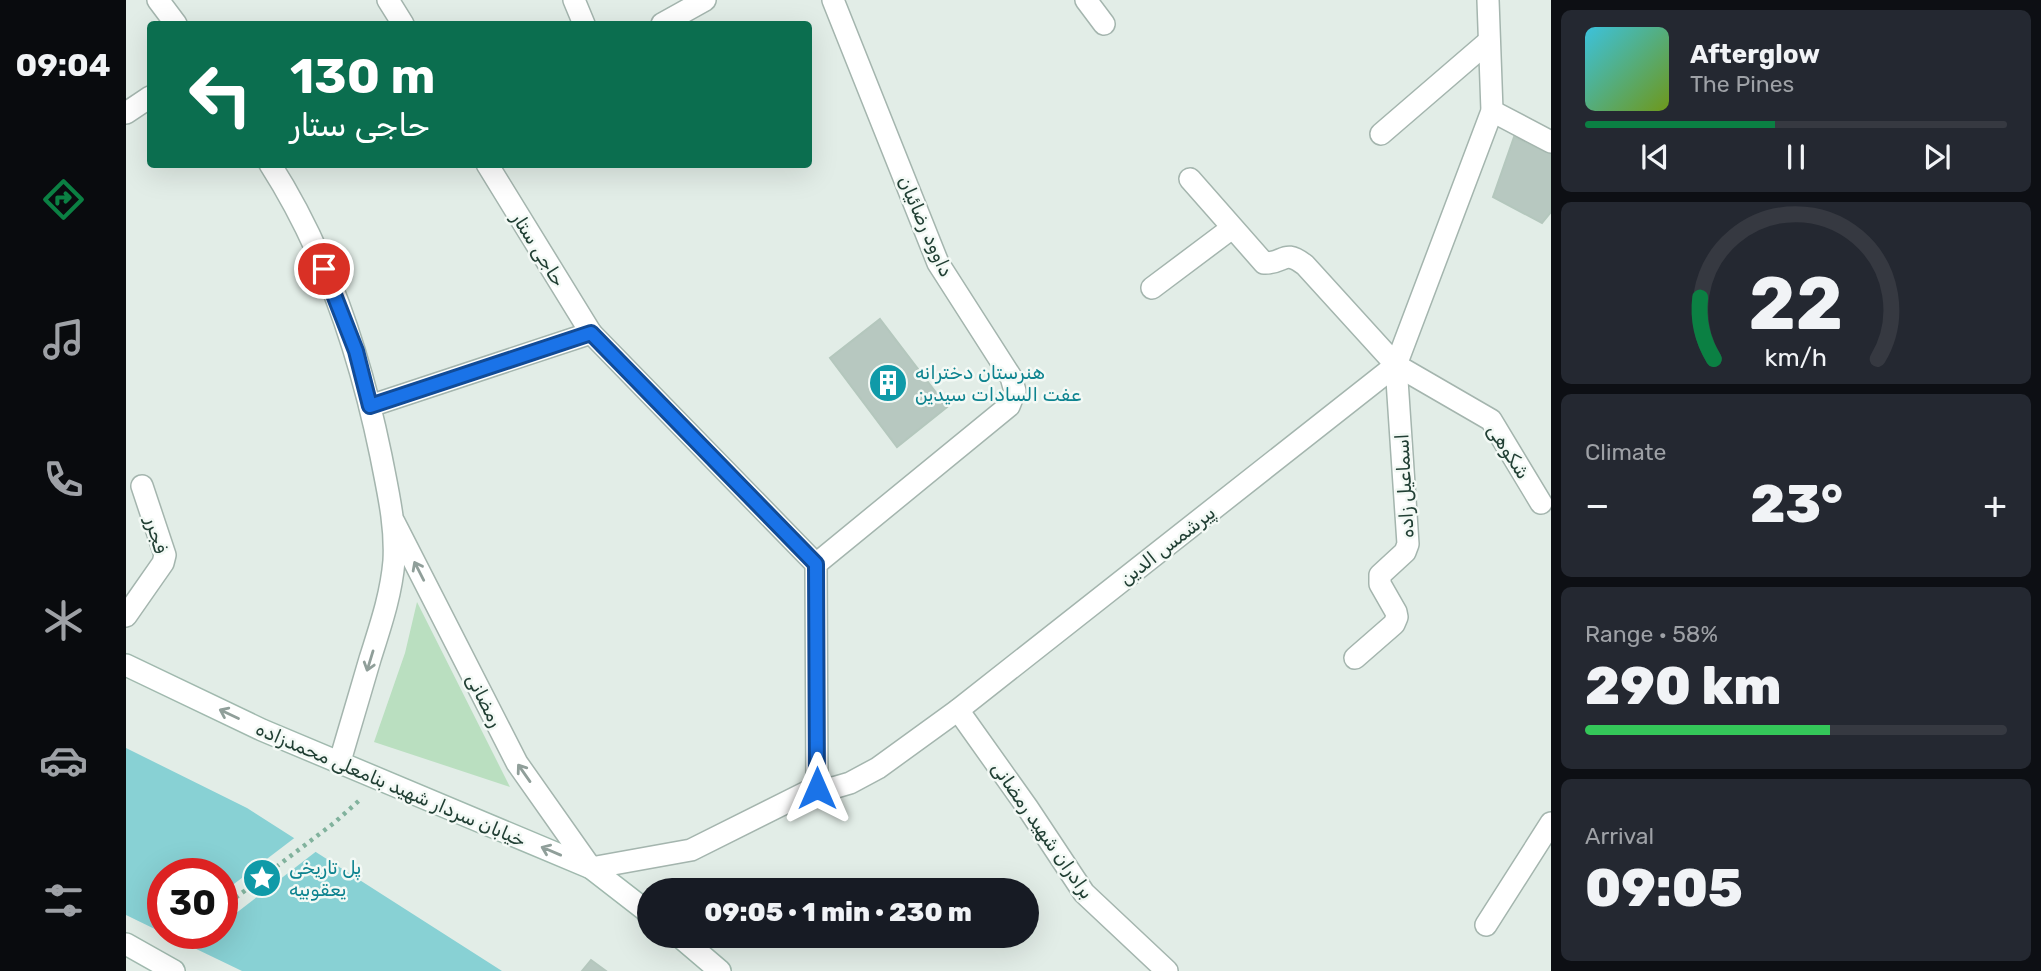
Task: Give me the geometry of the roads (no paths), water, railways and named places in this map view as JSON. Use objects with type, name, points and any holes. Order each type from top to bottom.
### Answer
[{"type":"street","points":[[159,0],[174,21]]},
{"type":"street","points":[[388,0],[400,21]]},
{"type":"street","points":[[574,0],[583,21]]},
{"type":"street","points":[[667,21],[705,0]]},
{"type":"street","name":"داوود رضائیان","points":[[816,564],[1009,406],[1015,391],[1011,377],[938,263],[833,0]]},
{"type":"street","points":[[1086,0],[1104,24]]},
{"type":"street","points":[[1396,365],[1492,111],[1488,0]]},
{"type":"street","points":[[1381,134],[1489,41]]},
{"type":"street","points":[[126,113],[147,99]]},
{"type":"street","points":[[1492,111],[1551,142]]},
{"type":"street","name":"رمضانی","points":[[272,168],[332,287],[356,351],[394,522],[394,562],[388,604],[340,761]]},
{"type":"street","name":"حاجی ستار","points":[[489,168],[591,333],[816,564]]},
{"type":"street","points":[[1152,289],[1232,228],[1190,179]]},
{"type":"street","name":"شکوهی","points":[[1232,228],[1264,263],[1293,256],[1305,265],[1396,365],[1491,420],[1541,503]]},
{"type":"street","points":[[370,406],[591,333]]},
{"type":"street","name":"اسماعیل زاده","points":[[1356,658],[1394,624],[1396,612],[1380,583],[1380,575],[1405,551],[1408,544],[1396,365]]},
{"type":"street","name":"پیرشمس الدین","points":[[591,868],[691,850],[817,788],[833,788],[850,783],[878,768],[958,710],[1396,365]]},
{"type":"street","name":"فجرر","points":[[126,616],[163,563],[165,555],[142,486]]},
{"type":"street","name":"رمضانی","points":[[394,522],[517,763],[591,868]]},
{"type":"street","points":[[816,564],[817,788]]},
{"type":"street","name":"خیابان سردار شهید بنامعلی محمدزاده","points":[[126,665],[262,730],[591,868],[637,904]]},
{"type":"street","name":"برادران شهید رمضانی","points":[[958,710],[1084,893],[1167,971]]},
{"type":"street","points":[[1486,925],[1551,823]]},
{"type":"street","points":[[126,944],[159,967]]},
{"type":"street","points":[[693,948],[720,971]]},
{"type":"water","points":[[126,748],[247,808],[502,971],[242,971],[196,949],[238,949],[238,858],[147,858],[147,925],[126,915]]},
{"type":"place","name":"هنرستان دخترانه عفت السادات سیدین","points":[[888,383]]},
{"type":"place","name":"پل تاریخی یعقوبیه","points":[[262,878]]}]
